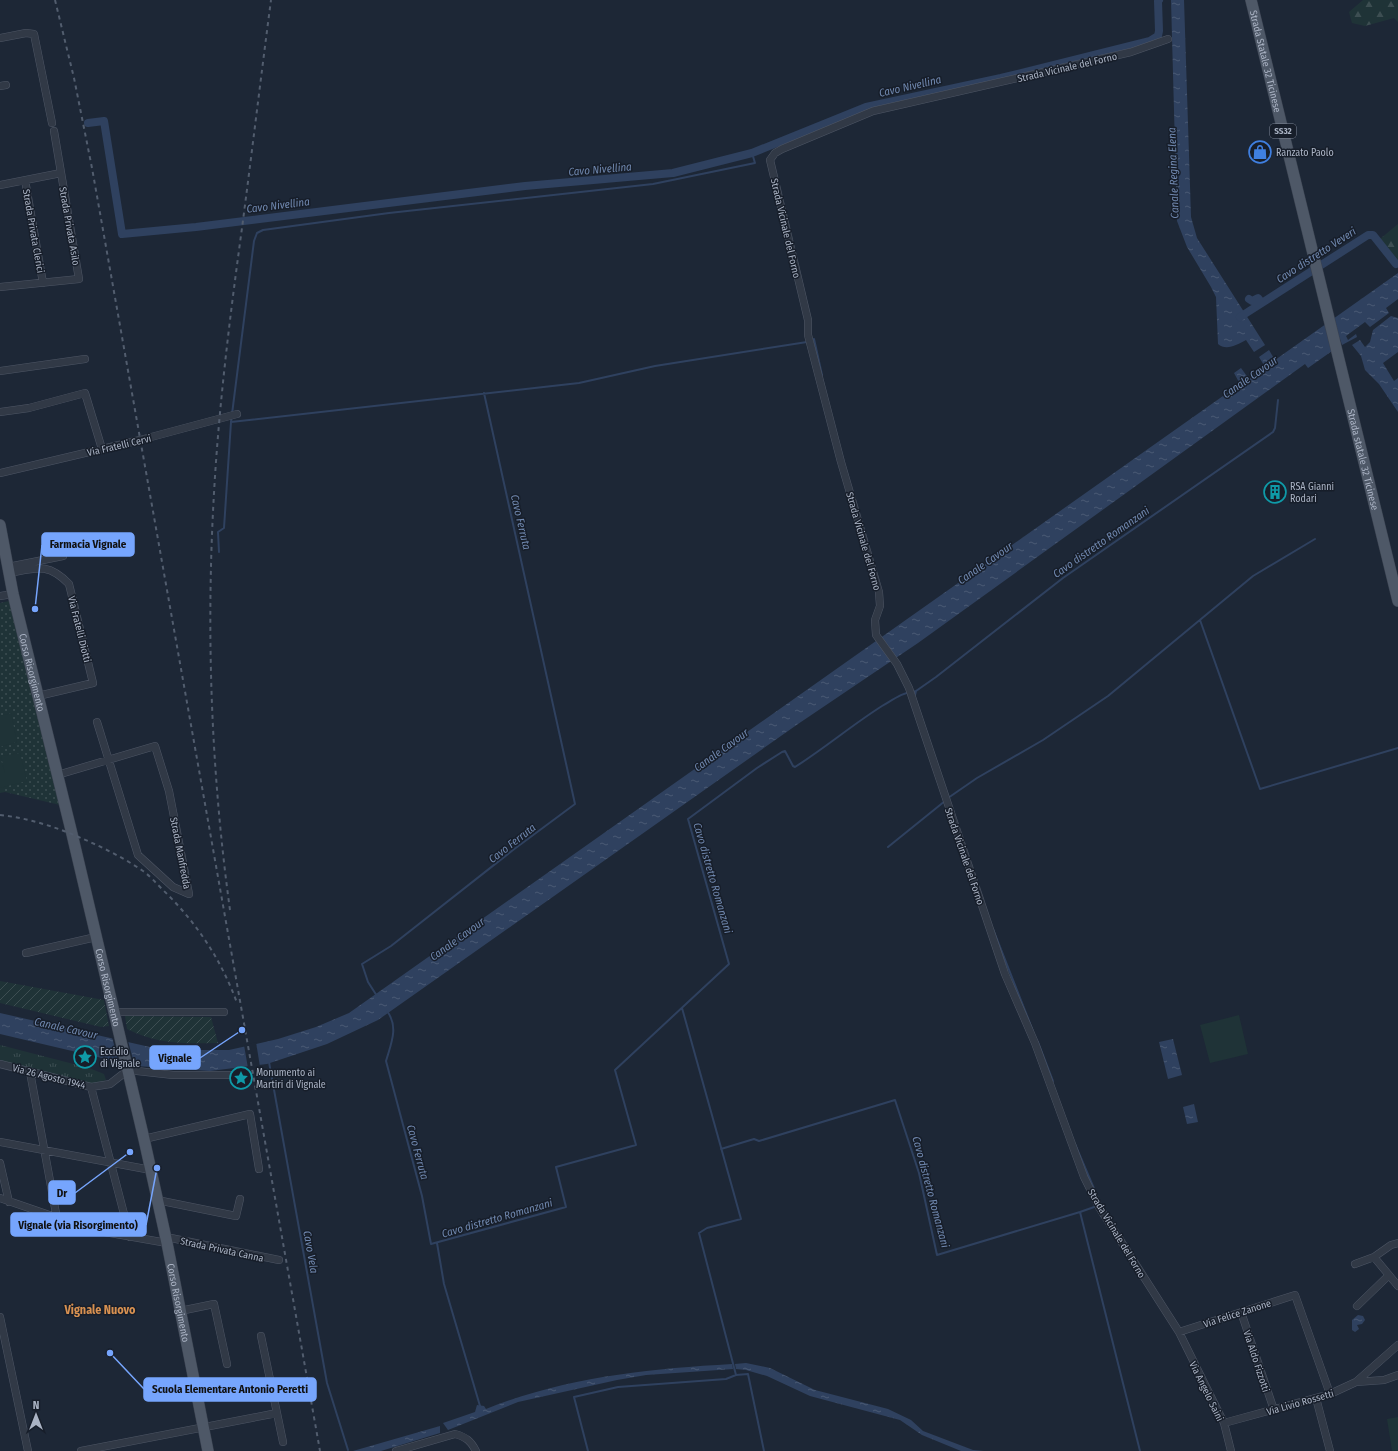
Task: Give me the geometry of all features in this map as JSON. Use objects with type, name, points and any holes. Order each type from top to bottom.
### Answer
[{"type":"main road","name":"Strada Statale 32 Ticinese","points":[[1251,0],[1330,319]]},
{"type":"main road","name":"Strada statale 32 Ticinese","points":[[1330,319],[1398,600]]},
{"type":"main road","name":"Corso Risorgimento","points":[[0,525],[13,594],[58,775],[158,1200],[208,1451]]},
{"type":"street","points":[[0,38],[26,33],[34,34],[52,123]]},
{"type":"street","name":"Strada Vicinale del Forno","points":[[1168,39],[1132,52],[873,111],[818,133],[775,153],[770,160],[808,320],[809,341],[879,592],[880,606],[875,620],[876,635],[897,664],[910,691],[1005,974],[1035,1043],[1084,1177],[1098,1205],[1179,1332]]},
{"type":"street","name":"Strada Privata Asilo","points":[[42,283],[79,279],[54,132]]},
{"type":"street","name":"Strada Privata Asilo","points":[[0,185],[61,174]]},
{"type":"street","name":"Strada Privata Clerici","points":[[25,180],[42,283]]},
{"type":"street","points":[[0,286],[42,283]]},
{"type":"street","points":[[0,371],[85,359]]},
{"type":"street","points":[[0,412],[29,408],[85,393],[102,449]]},
{"type":"street","name":"Via Fratelli Cervi","points":[[0,473],[233,416]]},
{"type":"street","points":[[9,570],[63,556]]},
{"type":"street","name":"Via Fratelli Diotti","points":[[9,570],[38,567],[46,568],[64,578],[69,584],[93,683],[38,696]]},
{"type":"street","points":[[0,596],[13,594]]},
{"type":"street","name":"Strada Manfredda","points":[[58,775],[109,760],[155,746],[169,791],[189,894],[173,887],[138,855],[109,760],[97,722]]},
{"type":"street","points":[[26,953],[96,936]]},
{"type":"street","points":[[114,1012],[224,1012]]},
{"type":"street","name":"Via 26 Agosto 1944","points":[[0,1064],[91,1087],[110,1084],[127,1068]]},
{"type":"street","points":[[127,1068],[173,1075],[236,1075]]},
{"type":"street","points":[[30,1072],[57,1219]]},
{"type":"street","points":[[91,1087],[130,1237]]},
{"type":"street","points":[[144,1139],[250,1114],[259,1169]]},
{"type":"street","points":[[0,1142],[151,1170]]},
{"type":"street","points":[[0,1163],[9,1202]]},
{"type":"street","name":"Strada Privata Canna","points":[[0,1198],[92,1230],[130,1237],[166,1240],[279,1260]]},
{"type":"street","points":[[158,1200],[236,1216],[240,1199]]},
{"type":"street","points":[[1355,1264],[1374,1257],[1391,1245],[1398,1243]]},
{"type":"street","points":[[1374,1257],[1398,1286]]},
{"type":"street","points":[[1357,1306],[1389,1275]]},
{"type":"street","name":"Via Felice Zanone","points":[[1179,1332],[1295,1295],[1330,1394]]},
{"type":"street","points":[[180,1311],[214,1304],[227,1364]]},
{"type":"street","name":"Via Aldo Fizzotti","points":[[1241,1312],[1274,1410]]},
{"type":"street","points":[[0,1317],[28,1451]]},
{"type":"street","name":"Via Angelo Saini","points":[[1179,1332],[1224,1423],[1231,1451]]},
{"type":"street","points":[[260,1336],[283,1442]]},
{"type":"street","points":[[1356,1382],[1398,1346]]},
{"type":"street","name":"Via Livio Rossetti","points":[[1224,1423],[1330,1394],[1356,1382],[1384,1380],[1398,1375]]},
{"type":"street","points":[[1316,1398],[1330,1451]]},
{"type":"street","points":[[81,1451],[277,1413]]},
{"type":"street","points":[[396,1451],[455,1434],[464,1436],[471,1442],[476,1451]]},
{"type":"green space","points":[[1363,0],[1398,0],[1398,22],[1394,18],[1365,26],[1352,23],[1349,12]]},
{"type":"green space","points":[[1398,224],[1398,262],[1397,262],[1380,239]]},
{"type":"green space","points":[[9,601],[60,805],[5,792],[0,793],[0,603]]},
{"type":"green space","points":[[11,713],[17,742],[0,747],[0,716]]},
{"type":"green space","points":[[20,753],[27,781],[0,788],[0,757],[5,773],[1,756]]},
{"type":"green space","points":[[0,981],[104,1000],[109,1026],[101,1027],[0,1003]]},
{"type":"green space","points":[[1239,1015],[1248,1054],[1210,1063],[1200,1025]]},
{"type":"green space","points":[[125,1016],[211,1017],[218,1043],[182,1043],[149,1038],[127,1029]]},
{"type":"green space","points":[[0,1045],[89,1068],[104,1074],[106,1080],[92,1084],[0,1062]]},
{"type":"green space","points":[[1398,1417],[1398,1451],[1392,1451],[1387,1419]]},
{"type":"water","points":[[1171,0],[1184,0],[1191,217],[1197,238],[1265,345],[1254,352],[1246,340],[1228,347],[1218,344],[1216,297],[1187,247],[1177,221]]},
{"type":"water","name":"Canale Cavour","points":[[1398,273],[1398,299],[1386,308],[1389,313],[1370,327],[1365,322],[1346,336],[1348,340],[1356,334],[1357,337],[1342,345],[1340,339],[1331,345],[1332,351],[1308,368],[1305,364],[918,643],[798,724],[378,1020],[327,1044],[267,1064],[210,1071],[136,1066],[0,1034],[0,1013],[163,1050],[229,1050],[278,1039],[316,1027],[349,1013],[1240,384],[1234,373],[1241,368],[1249,379],[1265,367],[1259,357],[1269,350],[1275,360]]},
{"type":"water","points":[[1391,316],[1398,318],[1398,352],[1383,363],[1394,381],[1398,378],[1398,412],[1379,384],[1365,370],[1361,356],[1352,345],[1360,340],[1365,347],[1370,342],[1373,330]]},
{"type":"water","points":[[1173,1039],[1182,1075],[1168,1079],[1159,1042]]},
{"type":"water","points":[[1194,1104],[1198,1122],[1187,1124],[1183,1107]]},
{"type":"water","points":[[1358,1315],[1363,1316],[1365,1320],[1362,1324],[1357,1325],[1359,1329],[1355,1332],[1352,1330],[1352,1320]]},
{"type":"water","points":[[746,1363],[770,1368],[815,1390],[888,1409],[911,1420],[923,1431],[973,1450],[984,1451],[961,1451],[922,1435],[900,1420],[810,1396],[767,1376],[746,1370],[736,1369],[735,1364]]},
{"type":"water","points":[[732,1364],[733,1369],[646,1375],[518,1402],[448,1430],[443,1423],[475,1412],[477,1405],[484,1406],[486,1409],[546,1389],[577,1382],[638,1372]]},
{"type":"water","points":[[440,1426],[440,1433],[381,1451],[353,1451]]},
{"type":"pier","points":[[112,1037],[128,1041],[135,1067],[119,1064]]},
{"type":"pier","points":[[256,1042],[260,1067],[248,1068],[244,1045]]},
{"type":"waterway","name":"Cavo Nivellina","points":[[88,123],[104,121],[122,234],[196,227],[525,186],[673,173],[752,153],[866,107],[1001,78],[1150,41],[1158,36],[1159,0]]},
{"type":"waterway","points":[[219,552],[218,532],[224,528],[231,422],[254,241],[257,233],[263,230],[389,213],[653,184],[755,163],[752,153]]},
{"type":"waterway","name":"Cavo distretto Veveri","points":[[1240,317],[1368,235],[1373,235],[1396,264]]},
{"type":"waterway","name":"Cavo Nivellina","points":[[1249,299],[1252,301],[1258,298],[1262,303]]},
{"type":"waterway","points":[[811,340],[814,339],[822,375]]},
{"type":"waterway","points":[[231,422],[579,383],[655,366],[807,342]]},
{"type":"waterway","name":"Cavo Ferruta","points":[[377,996],[368,982],[362,964],[391,946],[513,850],[575,804],[484,393]]},
{"type":"waterway","name":"Cavo distretto Romanzani","points":[[916,691],[1063,578],[1273,432],[1275,428],[1278,400]]},
{"type":"waterway","name":"Cavo distretto Romanzani","points":[[948,798],[977,778],[1043,740],[1108,696],[1253,576],[1315,539]]},
{"type":"waterway","name":"Cavo distretto Romanzani","points":[[1200,620],[1260,789],[1398,748]]},
{"type":"waterway","name":"Cavo distretto Romanzani","points":[[387,1011],[393,1023],[393,1036],[386,1061],[422,1196],[431,1244],[566,1207],[556,1167],[636,1145],[615,1070],[729,964],[688,819],[757,768],[782,752],[785,751],[795,767],[871,713],[903,694],[916,691],[915,695]]},
{"type":"waterway","name":"Cavo distretto Romanzani","points":[[888,847],[945,801]]},
{"type":"waterway","name":"Cavo distretto Romanzani","points":[[993,929],[1033,1031]]},
{"type":"waterway","name":"Cavo distretto Romanzani","points":[[588,1451],[574,1397],[618,1387],[726,1379],[736,1375],[699,1233],[707,1228],[741,1219],[682,1008]]},
{"type":"waterway","name":"Cavo distretto Romanzani","points":[[1038,1042],[1053,1081]]},
{"type":"waterway","name":"Cavo Vela","points":[[269,1062],[327,1383],[348,1450]]},
{"type":"waterway","name":"Cavo distretto Romanzani","points":[[721,1149],[754,1139],[759,1141],[895,1100],[919,1173],[937,1255],[1080,1212],[1140,1451]]},
{"type":"waterway","name":"Cavo distretto Romanzani","points":[[1075,1144],[1095,1191]]},
{"type":"waterway","name":"Cavo distretto Romanzani","points":[[1080,1212],[1097,1206]]},
{"type":"waterway","name":"Cavo distretto Romanzani","points":[[437,1243],[444,1284],[480,1406]]},
{"type":"waterway","name":"Cavo distretto Romanzani","points":[[736,1375],[748,1374],[764,1451]]},
{"type":"railway","points":[[55,0],[74,78],[92,168],[320,1451]]},
{"type":"railway","points":[[230,910],[218,806],[212,702],[210,597],[214,493],[225,360],[271,0]]},
{"type":"railway","points":[[0,815],[31,821],[71,834],[113,853],[146,873],[175,902],[197,928],[215,956],[231,987],[237,1003]]},
{"type":"place","name":"Ranzato Paolo","points":[[1260,152]]},
{"type":"place","name":"RSA Gianni Rodari","points":[[1275,492]]},
{"type":"place","name":"Farmacia Vignale","points":[[35,609]]},
{"type":"place","name":"Vignale","points":[[242,1030]]},
{"type":"place","name":"Eccidio di Vignale","points":[[85,1057]]},
{"type":"place","name":"Monumento ai Martiri di Vignale","points":[[241,1078]]},
{"type":"place","name":"Dr","points":[[130,1152]]},
{"type":"place","name":"Vignale (via Risorgimento)","points":[[157,1168]]},
{"type":"place","name":"Scuola Elementare Antonio Peretti","points":[[110,1353]]},
{"type":"district","name":"Vignale Nuovo","points":[[100,1310]]},
{"type":"water label","name":"Canale Regina Elena","points":[[1173,173]]}]
